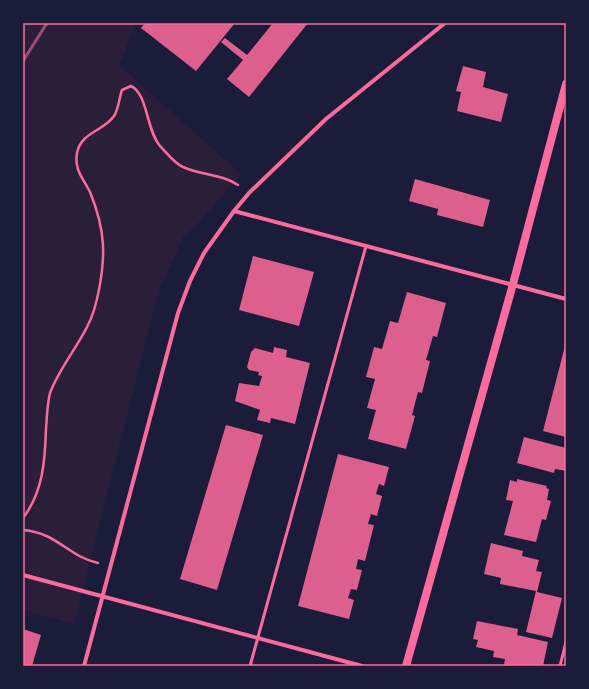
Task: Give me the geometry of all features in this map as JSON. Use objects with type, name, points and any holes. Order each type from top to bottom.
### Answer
[{"type":"main road","points":[[406,666],[566,84]]},
{"type":"street","points":[[84,666],[178,313],[190,281],[204,253],[249,193],[326,119],[446,23]]},
{"type":"street","points":[[234,211],[566,299]]},
{"type":"street","points":[[23,575],[362,666]]},
{"type":"lane","points":[[250,666],[366,246]]},
{"type":"lane","points":[[560,666],[566,642]]},
{"type":"path","points":[[23,518],[34,502],[41,480],[46,449],[47,407],[50,394],[69,357],[89,325],[98,292],[103,246],[101,227],[89,190],[79,175],[76,164],[77,151],[82,141],[88,134],[114,115],[122,90],[131,86],[140,94],[151,130],[159,144],[181,166],[231,180],[249,193]]},
{"type":"path","points":[[23,530],[35,531],[47,535],[83,560],[111,567]]},
{"type":"shaded area","points":[[23,23],[135,23],[120,66],[241,174],[195,227],[184,236],[159,290],[74,624],[23,610]]},
{"type":"building","points":[[145,23],[235,23],[196,71],[141,28]]},
{"type":"building","points":[[273,23],[308,23],[249,97],[227,79],[243,60],[221,42],[225,38],[247,55]]},
{"type":"building","points":[[463,66],[486,72],[483,87],[508,94],[501,122],[457,111],[461,92],[456,91]]},
{"type":"building","points":[[415,179],[490,200],[483,227],[437,215],[438,209],[409,201]]},
{"type":"building","points":[[253,256],[314,272],[299,326],[239,310]]},
{"type":"building","points":[[407,292],[446,303],[437,337],[433,336],[426,360],[430,361],[422,393],[418,392],[412,415],[415,416],[406,449],[368,439],[376,410],[367,408],[375,379],[366,377],[374,347],[382,349],[390,321],[398,323]]},
{"type":"building","points":[[566,346],[566,437],[543,431]]},
{"type":"building","points":[[274,347],[287,350],[286,357],[310,363],[295,424],[271,418],[270,423],[257,420],[260,410],[235,401],[239,383],[259,386],[262,376],[258,375],[259,372],[249,370],[247,367],[251,352],[255,348],[273,353]]},
{"type":"building","points":[[226,425],[263,435],[217,590],[180,579]]},
{"type":"building","points":[[524,437],[566,448],[566,471],[555,469],[554,473],[517,463]]},
{"type":"building","points":[[338,454],[389,467],[384,486],[379,484],[376,494],[382,496],[377,516],[371,514],[368,524],[374,525],[365,561],[358,559],[356,569],[362,570],[357,590],[351,589],[348,598],[354,600],[349,619],[298,606]]},
{"type":"building","points":[[517,479],[547,486],[546,488],[549,489],[547,500],[551,501],[546,520],[542,519],[536,542],[504,535],[513,501],[506,500],[510,480],[517,482]]},
{"type":"building","points":[[491,543],[523,551],[522,556],[539,560],[536,571],[542,572],[537,592],[562,598],[552,638],[526,632],[536,591],[500,584],[501,578],[484,574]]},
{"type":"building","points":[[477,621],[518,629],[517,635],[548,642],[543,666],[504,665],[505,659],[493,657],[494,651],[476,647],[478,640],[473,639]]},
{"type":"building","points":[[23,629],[41,635],[32,666],[23,666]]},
{"type":"railway","points":[[23,61],[47,23]]}]
